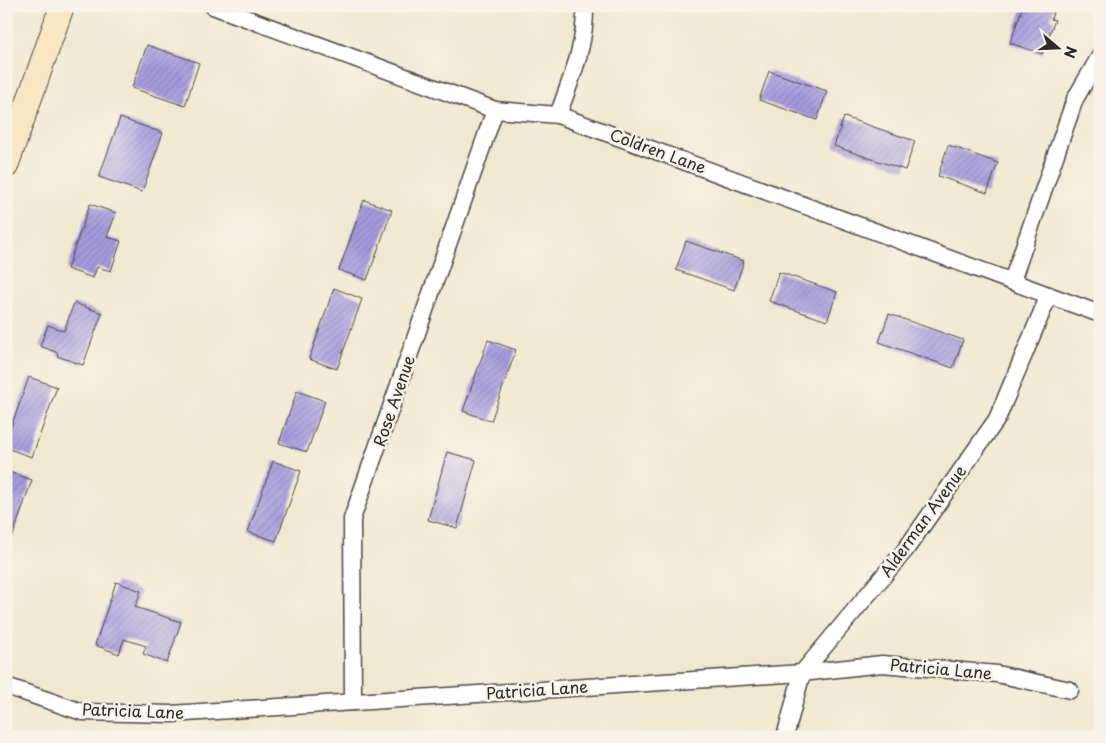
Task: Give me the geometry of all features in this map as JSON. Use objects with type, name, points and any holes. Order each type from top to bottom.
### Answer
[{"type":"main road","points":[[6,166],[62,6]]},
{"type":"street","name":"Coldren Lane","points":[[213,6],[495,110],[558,114],[1100,314]]},
{"type":"street","points":[[558,114],[579,57],[585,27],[585,6]]},
{"type":"street","points":[[1012,281],[1075,100],[1100,56]]},
{"type":"street","name":"Rose Avenue","points":[[353,702],[352,519],[495,110]]},
{"type":"street","name":"Alderman Avenue","points":[[785,737],[802,673],[906,549],[997,419],[1049,295]]},
{"type":"street","name":"Patricia Lane","points":[[6,686],[82,712],[171,714],[802,673],[882,664],[997,674],[1070,690]]},
{"type":"building","points":[[1023,6],[1055,6],[1051,19],[1055,20],[1042,54],[1010,43]]},
{"type":"building","points":[[147,45],[199,63],[185,106],[132,88]]},
{"type":"building","points":[[769,71],[827,91],[817,120],[759,100]]},
{"type":"building","points":[[844,117],[915,141],[905,170],[834,146]]},
{"type":"building","points":[[120,118],[163,133],[142,192],[99,177]]},
{"type":"building","points":[[948,145],[998,163],[987,193],[938,176]]},
{"type":"building","points":[[364,200],[392,210],[367,280],[339,270]]},
{"type":"building","points":[[90,204],[116,213],[107,237],[121,241],[111,271],[97,267],[93,278],[67,269]]},
{"type":"building","points":[[686,241],[744,261],[734,290],[676,270]]},
{"type":"building","points":[[779,272],[837,292],[827,321],[769,301]]},
{"type":"building","points":[[334,288],[362,299],[337,369],[309,359]]},
{"type":"building","points":[[74,303],[102,313],[83,365],[57,356],[58,353],[40,346],[48,325],[64,331]]},
{"type":"building","points":[[889,314],[963,340],[953,368],[879,342]]},
{"type":"building","points":[[488,340],[516,350],[491,421],[463,411]]},
{"type":"building","points":[[29,377],[57,387],[32,457],[6,448],[6,441]]},
{"type":"building","points":[[297,391],[325,401],[307,452],[279,443]]},
{"type":"building","points":[[447,452],[476,460],[457,528],[428,520]]},
{"type":"building","points":[[273,461],[301,471],[276,541],[248,532]]},
{"type":"building","points":[[6,471],[32,480],[13,535],[6,533]]},
{"type":"building","points":[[116,582],[141,591],[135,607],[181,622],[167,663],[143,654],[146,646],[124,639],[119,654],[95,645]]}]
